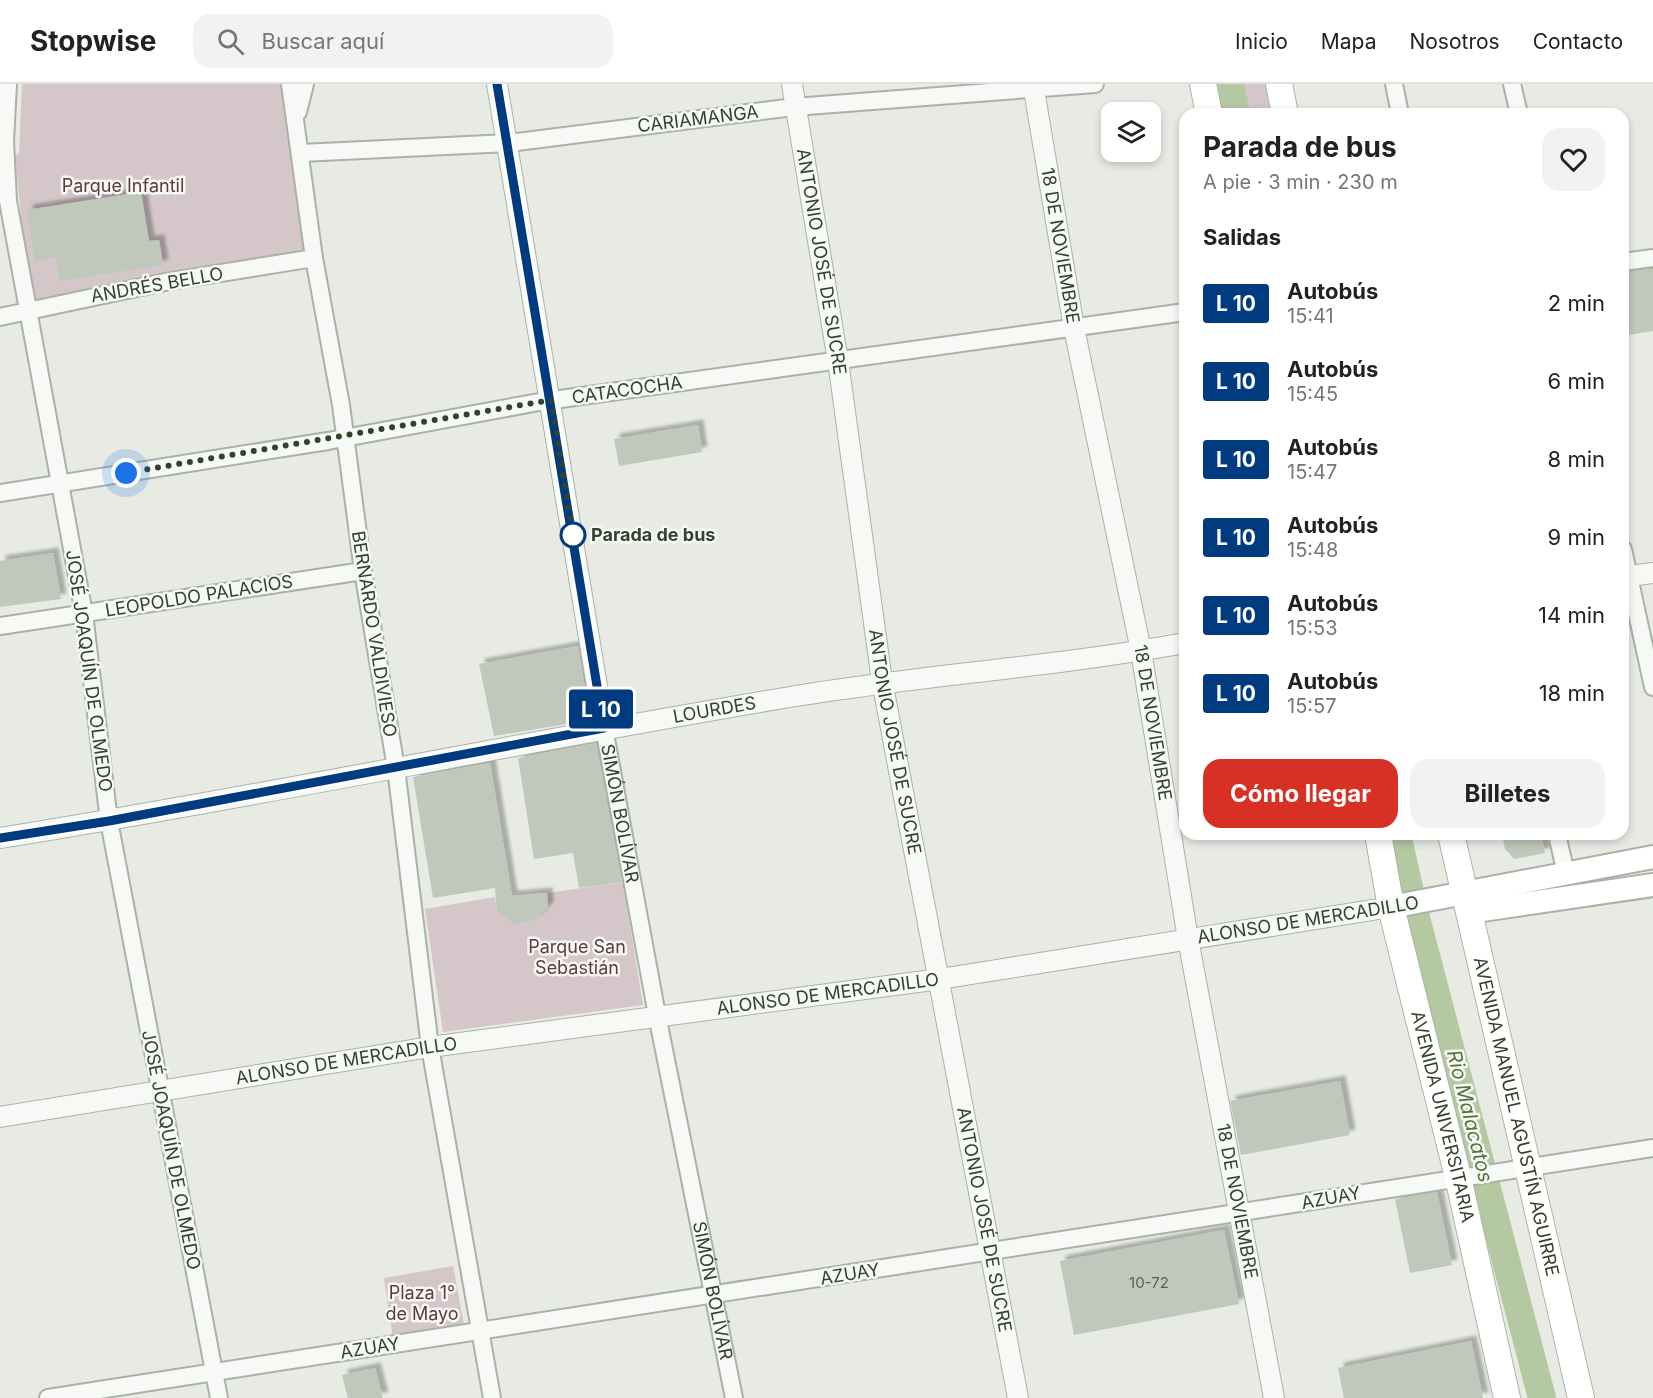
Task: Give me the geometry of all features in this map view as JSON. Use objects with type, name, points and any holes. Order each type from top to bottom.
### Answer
[{"type":"main road","points":[[1203,84],[1208,108]]},
{"type":"main road","points":[[1279,84],[1284,108]]},
{"type":"main road","name":"AVENIDA UNIVERSITARIA","points":[[1380,840],[1399,905],[1465,1176],[1507,1398]]},
{"type":"main road","name":"AVENIDA MANUEL AGUSTÍN AGUIRRE","points":[[1453,840],[1463,900],[1581,1398]]},
{"type":"main road","name":"ALONSO DE MERCADILLO","points":[[1535,891],[1566,874],[1653,857]]},
{"type":"main road","name":"ALONSO DE MERCADILLO","points":[[1399,905],[1535,891],[1653,885]]},
{"type":"street","name":"JOSÉ JOAQUÍN DE OLMEDO","points":[[8,84],[5,141],[8,201],[84,614],[109,821],[219,1398]]},
{"type":"street","points":[[290,84],[297,118]]},
{"type":"street","points":[[297,118],[305,84]]},
{"type":"street","name":"SIMÓN BOLÍVAR","points":[[497,84],[604,728],[657,1015],[734,1398]]},
{"type":"street","name":"ANTONIO JOSÉ DE SUCRE","points":[[792,84],[838,361],[882,681],[1018,1398]]},
{"type":"street","name":"CARIAMANGA","points":[[301,153],[508,143],[794,107],[1034,86],[1095,84]]},
{"type":"street","points":[[1394,84],[1399,108]]},
{"type":"street","points":[[1512,84],[1518,108]]},
{"type":"street","name":"18 DE NOVIEMBRE","points":[[1034,86],[1074,328],[1141,651],[1188,939],[1237,1214],[1274,1398]]},
{"type":"street","name":"BERNARDO VALDIVIESO","points":[[297,118],[315,258],[346,435],[363,571],[396,768],[430,1047],[478,1330],[492,1398]]},
{"type":"street","name":"ANDRÉS BELLO","points":[[0,317],[165,282],[315,258]]},
{"type":"street","points":[[1629,261],[1653,258]]},
{"type":"street","name":"CATACOCHA","points":[[0,493],[328,441],[346,435],[551,400],[1179,313]]},
{"type":"street","name":"LEOPOLDO PALACIOS","points":[[0,626],[363,571]]},
{"type":"street","points":[[1629,577],[1653,573]]},
{"type":"street","points":[[1629,589],[1653,687]]},
{"type":"street","name":"LOURDES","points":[[0,838],[109,821],[604,728],[882,681],[1141,651],[1179,644]]},
{"type":"street","points":[[1558,840],[1566,874]]},
{"type":"street","name":"ALONSO DE MERCADILLO","points":[[0,1117],[430,1047],[940,979],[1399,905]]},
{"type":"street","name":"AZUAY","points":[[48,1398],[1653,1148]]},
{"type":"green space","name":"Parque Infantil","points":[[22,84],[305,84],[297,118],[314,258],[35,309],[28,289],[15,155],[19,154]]},
{"type":"green space","points":[[1203,84],[1279,84],[1284,108],[1208,108]]},
{"type":"green space","name":"Parque San Sebastián","points":[[623,882],[643,1005],[443,1032],[425,909],[495,897],[497,911],[514,923],[534,921],[548,907],[547,893]]},
{"type":"green space","name":"Plaza 1° de Mayo","points":[[453,1266],[465,1330],[393,1339],[384,1278]]},
{"type":"building","points":[[141,192],[149,241],[159,240],[163,265],[60,281],[56,257],[35,261],[27,210]]},
{"type":"building","points":[[1653,269],[1653,331],[1629,335],[1629,271]]},
{"type":"building","points":[[698,425],[702,452],[619,466],[614,439]]},
{"type":"building","points":[[53,553],[61,599],[0,607],[0,561]]},
{"type":"building","points":[[578,646],[590,720],[494,736],[479,664]]},
{"type":"building","points":[[596,743],[622,882],[579,888],[573,853],[534,859],[518,758]]},
{"type":"building","points":[[490,763],[512,896],[547,893],[548,907],[534,921],[514,924],[497,911],[495,888],[433,898],[413,777]]},
{"type":"building","points":[[1503,840],[1542,840],[1545,853],[1514,859],[1505,849]]},
{"type":"building","points":[[1340,1081],[1350,1135],[1241,1155],[1230,1101]]},
{"type":"building","points":[[1437,1192],[1452,1265],[1410,1273],[1395,1199]]},
{"type":"building","points":[[1224,1230],[1239,1304],[1074,1335],[1060,1261]]},
{"type":"building","points":[[1471,1341],[1483,1398],[1344,1398],[1338,1368]]},
{"type":"building","points":[[375,1368],[383,1398],[348,1398],[342,1375]]},
{"type":"waterway","name":"Rio Malacatos","points":[[1230,84],[1235,108]]},
{"type":"waterway","name":"Rio Malacatos","points":[[1398,840],[1414,910],[1542,1398]]},
{"type":"bus line","points":[[0,838],[109,821],[604,728],[497,84]]},
{"type":"place","name":"Parada de bus","points":[[573,535]]},
{"type":"route","points":[[126,473],[328,441],[346,435],[551,400],[573,535]]}]
